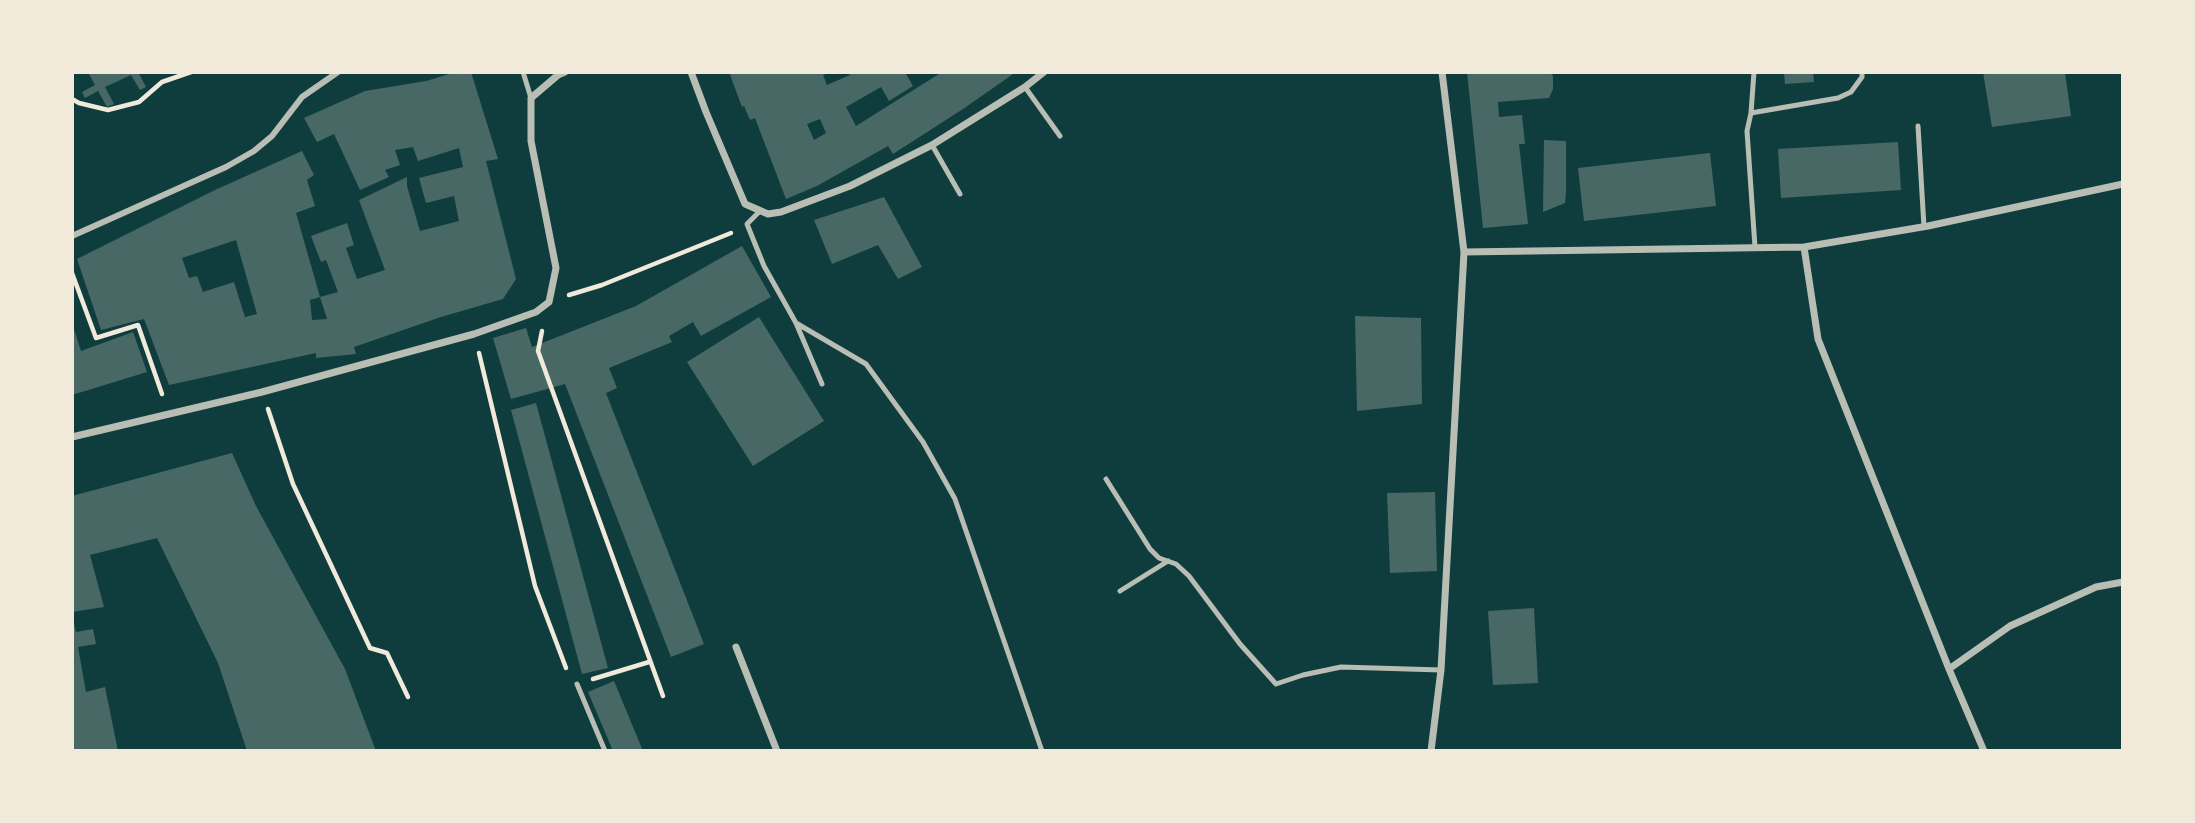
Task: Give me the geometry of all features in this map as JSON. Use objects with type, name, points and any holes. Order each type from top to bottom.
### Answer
[{"type":"street","points":[[72,236],[226,167],[254,151],[272,136],[302,97],[338,72]]},
{"type":"street","points":[[72,437],[262,392],[474,334],[536,312],[549,302],[556,268],[531,141],[531,98],[565,72]]},
{"type":"street","points":[[691,72],[746,204],[768,215],[849,186],[932,145],[1044,72]]},
{"type":"street","points":[[1431,751],[1441,670],[1464,252],[1442,72]]},
{"type":"street","points":[[1464,252],[1804,247],[1924,227],[2123,184]]},
{"type":"street","points":[[1804,247],[1818,339],[1984,751]]},
{"type":"street","points":[[1949,669],[2010,626],[2096,587],[2123,582]]},
{"type":"street","points":[[736,647],[777,751]]},
{"type":"lane","points":[[523,72],[531,98]]},
{"type":"lane","points":[[1754,72],[1747,131],[1755,247]]},
{"type":"lane","points":[[1751,113],[1838,98],[1851,92],[1862,72]]},
{"type":"lane","points":[[1025,86],[1060,136]]},
{"type":"lane","points":[[1918,127],[1924,227]]},
{"type":"lane","points":[[932,145],[960,194]]},
{"type":"lane","points":[[759,212],[747,224],[764,266],[796,323],[822,384]]},
{"type":"lane","points":[[796,323],[866,364],[923,442],[955,499],[1042,751]]},
{"type":"lane","points":[[1106,479],[1150,549],[1159,558],[1176,564],[1189,576],[1240,644],[1276,684],[1303,674],[1341,667],[1441,670]]},
{"type":"lane","points":[[1120,591],[1168,561]]},
{"type":"lane","points":[[577,684],[605,751]]},
{"type":"path","points":[[162,82],[167,72]]},
{"type":"path","points":[[72,99],[108,110],[139,102],[162,82],[191,72]]},
{"type":"path","points":[[663,696],[538,351],[549,302],[602,285],[747,224]]},
{"type":"path","points":[[72,273],[96,338],[138,325],[169,414]]},
{"type":"path","points":[[474,334],[535,586],[566,668],[577,684],[649,662]]},
{"type":"path","points":[[262,392],[293,484],[370,648],[387,653],[408,697]]},
{"type":"building","points":[[88,72],[138,72],[146,87],[140,90],[131,75],[105,87],[114,104],[107,107],[98,91],[85,98],[82,92],[95,85]]},
{"type":"building","points":[[456,72],[471,72],[498,159],[486,161],[516,279],[503,299],[354,347],[356,354],[316,358],[316,353],[169,385],[144,319],[101,330],[77,259],[215,190],[302,151],[314,175],[307,180],[315,206],[296,213],[320,297],[338,292],[326,260],[321,262],[311,236],[347,223],[354,245],[346,248],[357,279],[385,270],[359,200],[407,177],[407,186],[420,231],[459,221],[454,196],[426,203],[419,178],[463,167],[459,148],[418,161],[413,147],[395,150],[400,165],[385,170],[389,177],[360,190],[334,134],[317,142],[304,118],[365,91],[426,81]],"holes":[[[236,240],[257,314],[245,317],[234,282],[203,292],[197,276],[189,278],[182,258]],[[320,297],[327,319],[312,320],[310,300]]]},
{"type":"building","points":[[729,72],[831,72],[823,75],[827,85],[850,75],[849,72],[905,72],[913,86],[889,101],[881,87],[846,107],[856,126],[939,74],[937,72],[1016,72],[893,154],[888,146],[817,186],[786,199],[755,118],[750,120],[744,106],[742,107]],"holes":[[[820,119],[826,133],[814,140],[807,124]]]},
{"type":"building","points":[[1467,72],[1550,72],[1553,76],[1553,89],[1549,98],[1498,102],[1499,117],[1522,115],[1525,144],[1519,144],[1528,224],[1483,228]]},
{"type":"building","points":[[1784,72],[1813,72],[1814,82],[1785,84]]},
{"type":"building","points":[[1983,72],[2065,72],[2071,116],[1992,127]]},
{"type":"building","points":[[1544,140],[1566,141],[1566,192],[1565,203],[1543,212]]},
{"type":"building","points":[[1898,142],[1901,190],[1781,198],[1778,149]]},
{"type":"building","points":[[1710,153],[1716,206],[1584,221],[1578,168]]},
{"type":"building","points":[[884,197],[922,267],[898,279],[878,245],[832,264],[814,220]]},
{"type":"building","points":[[742,246],[771,297],[701,336],[693,322],[669,336],[672,342],[609,368],[617,388],[606,393],[704,644],[671,657],[565,384],[511,399],[493,338],[526,328],[532,347],[636,306]]},
{"type":"building","points":[[1355,316],[1421,318],[1422,404],[1357,411]]},
{"type":"building","points":[[759,317],[824,421],[753,466],[687,362]]},
{"type":"building","points":[[72,323],[81,351],[133,332],[147,372],[72,395]]},
{"type":"building","points":[[536,403],[608,668],[582,674],[511,410]]},
{"type":"building","points":[[232,453],[256,506],[345,669],[376,751],[247,751],[218,663],[157,538],[90,555],[104,607],[72,612],[72,496]]},
{"type":"building","points":[[1435,492],[1437,571],[1390,573],[1387,493]]},
{"type":"building","points":[[1534,608],[1538,683],[1493,685],[1488,611]]},
{"type":"building","points":[[72,614],[76,632],[93,629],[96,644],[78,647],[86,692],[105,687],[118,751],[72,751]]},
{"type":"building","points":[[614,681],[643,751],[613,751],[588,692]]}]
